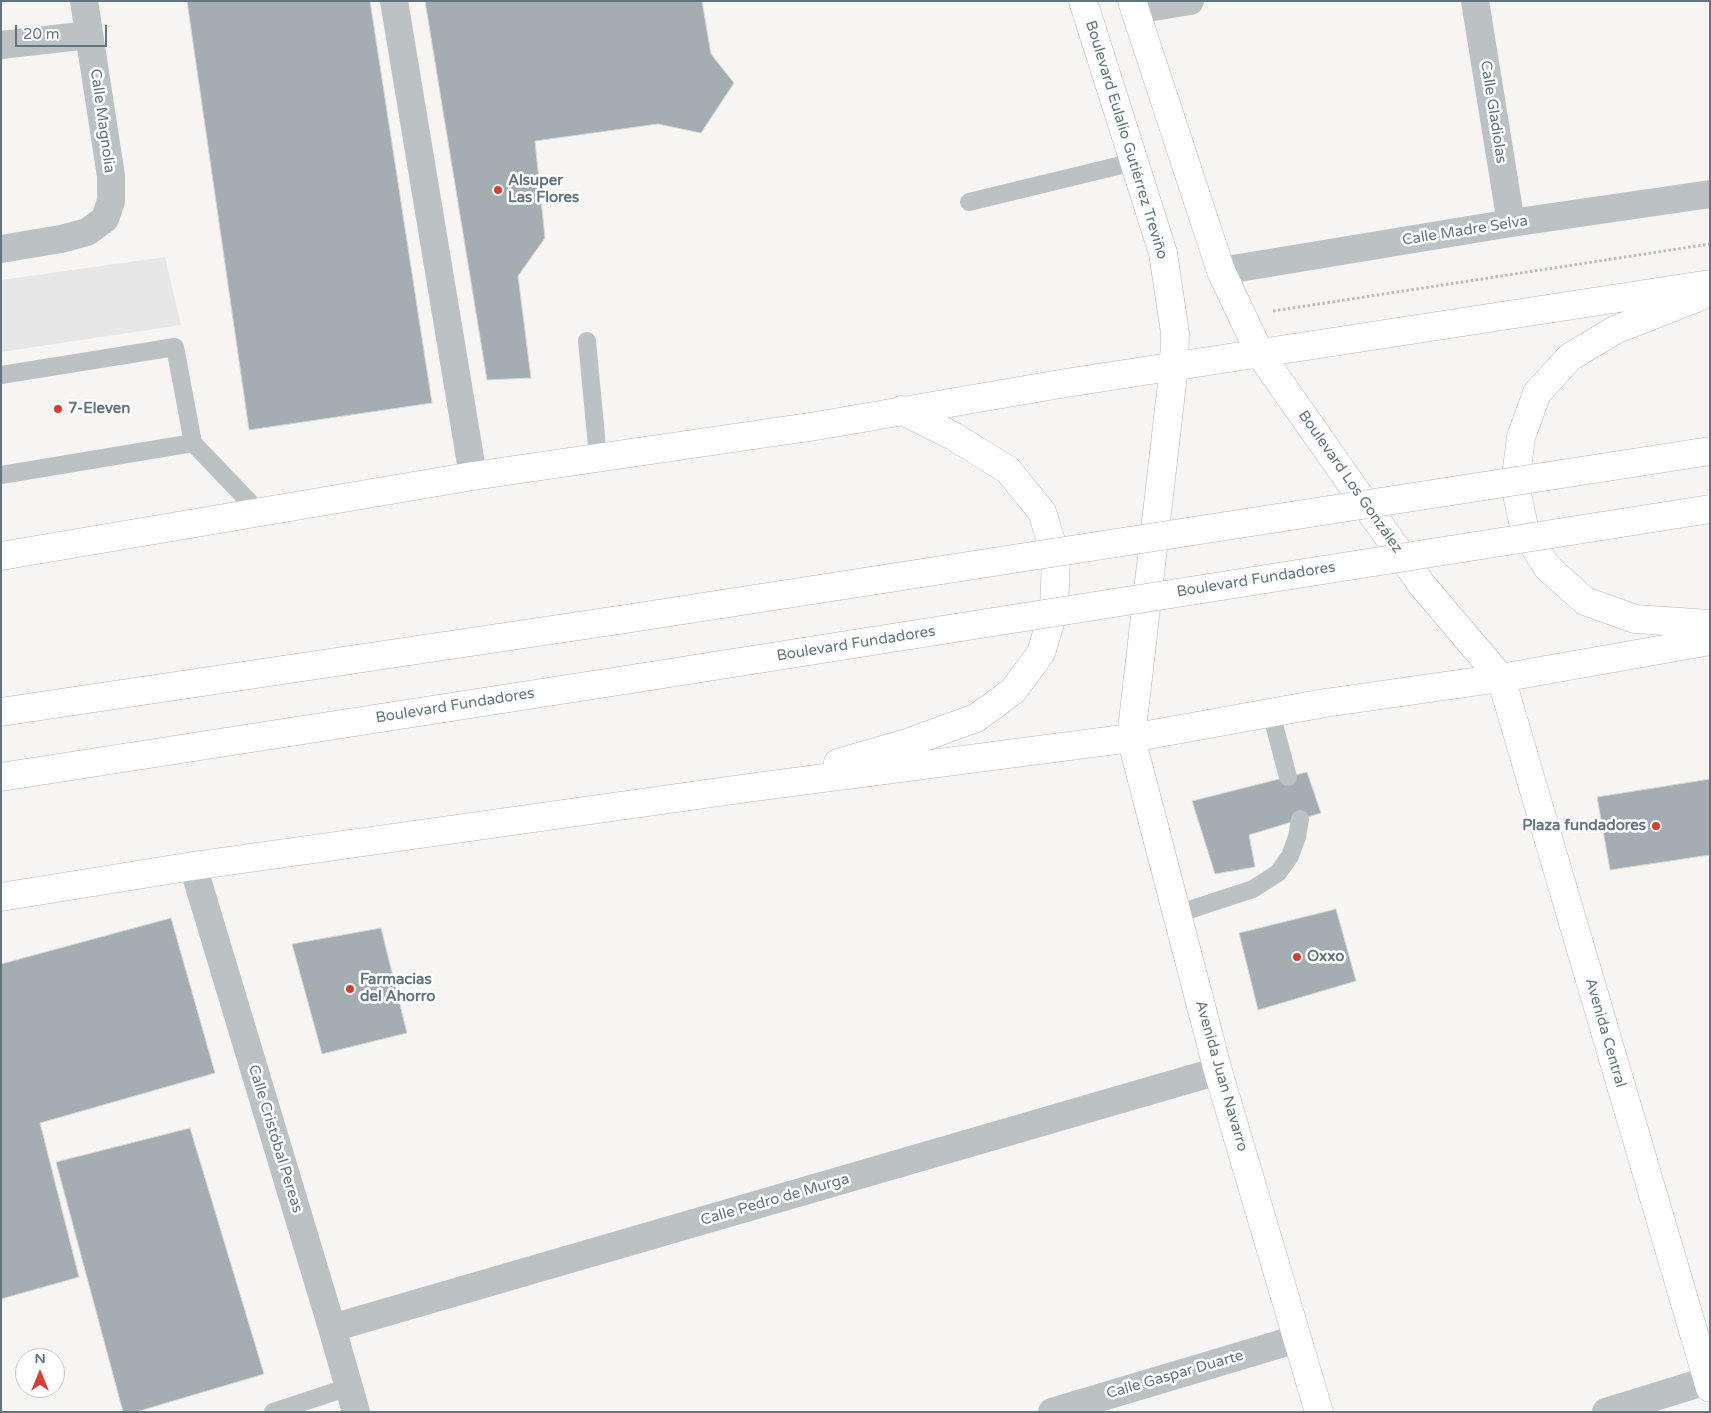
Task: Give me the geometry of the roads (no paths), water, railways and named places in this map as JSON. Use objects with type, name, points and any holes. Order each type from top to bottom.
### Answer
[{"type":"main road","name":"Boulevard Eulalio Gutiérrez Treviño","points":[[1083,1],[1163,253],[1173,310],[1175,333],[1174,366]]},
{"type":"main road","points":[[1134,6],[1221,271]]},
{"type":"main road","name":"Boulevard Los González","points":[[1221,271],[1260,354],[1422,585],[1501,678]]},
{"type":"main road","points":[[1,556],[473,476],[816,426],[901,410],[1174,366],[1710,284]]},
{"type":"main road","points":[[1710,293],[1615,330],[1570,357],[1537,393],[1520,437],[1515,485],[1525,531],[1547,567],[1584,601],[1635,619],[1710,624]]},
{"type":"main road","points":[[1131,738],[1174,366]]},
{"type":"main road","points":[[755,787],[907,743],[976,718],[1013,691],[1040,653],[1054,610],[1056,557],[1042,512],[1008,470],[953,436],[901,410]]},
{"type":"main road","points":[[1,712],[632,618],[1710,452]]},
{"type":"main road","name":"Boulevard Fundadores","points":[[1,777],[1710,509]]},
{"type":"main road","points":[[1,898],[193,866],[755,787],[1131,738],[1271,713],[1501,678],[1710,641]]},
{"type":"main road","name":"Avenida Central","points":[[1501,678],[1709,1383]]},
{"type":"main road","name":"Avenida Juan Navarro","points":[[1131,738],[1218,1071],[1319,1412]]},
{"type":"street","name":"Calle Magnolia","points":[[1,249],[61,239],[87,232],[105,219],[111,201],[111,176],[84,1]]},
{"type":"street","points":[[394,1],[473,476]]},
{"type":"street","points":[[1134,6],[1190,1]]},
{"type":"street","name":"Calle Gladiolas","points":[[1475,1],[1511,223]]},
{"type":"street","points":[[1,45],[89,35]]},
{"type":"street","name":"Calle Madre Selva","points":[[1221,271],[1511,223],[1710,194]]},
{"type":"street","name":"Calle Cristóbal Pereas","points":[[193,866],[352,1399]]},
{"type":"street","name":"Calle Pedro de Murga","points":[[332,1328],[1218,1071]]},
{"type":"street","name":"Calle Gaspar Duarte","points":[[1052,1412],[1298,1339]]},
{"type":"street","points":[[1606,1412],[1709,1383]]},
{"type":"lane","points":[[969,202],[1134,162]]},
{"type":"lane","points":[[587,341],[598,457]]},
{"type":"lane","points":[[1,375],[175,347],[193,443],[259,512]]},
{"type":"lane","points":[[1,476],[193,443]]},
{"type":"lane","points":[[1271,713],[1288,777]]},
{"type":"lane","points":[[1177,914],[1253,889],[1278,873],[1290,856],[1298,837],[1300,819]]},
{"type":"lane","points":[[273,1412],[352,1399]]},
{"type":"place","name":"Alsuper Las Flores","points":[[498,190]]},
{"type":"place","name":"7-Eleven","points":[[58,409]]},
{"type":"place","name":"Plaza fundadores","points":[[1656,826]]},
{"type":"place","name":"Oxxo","points":[[1297,957]]},
{"type":"place","name":"Farmacias del Ahorro","points":[[350,989]]}]
